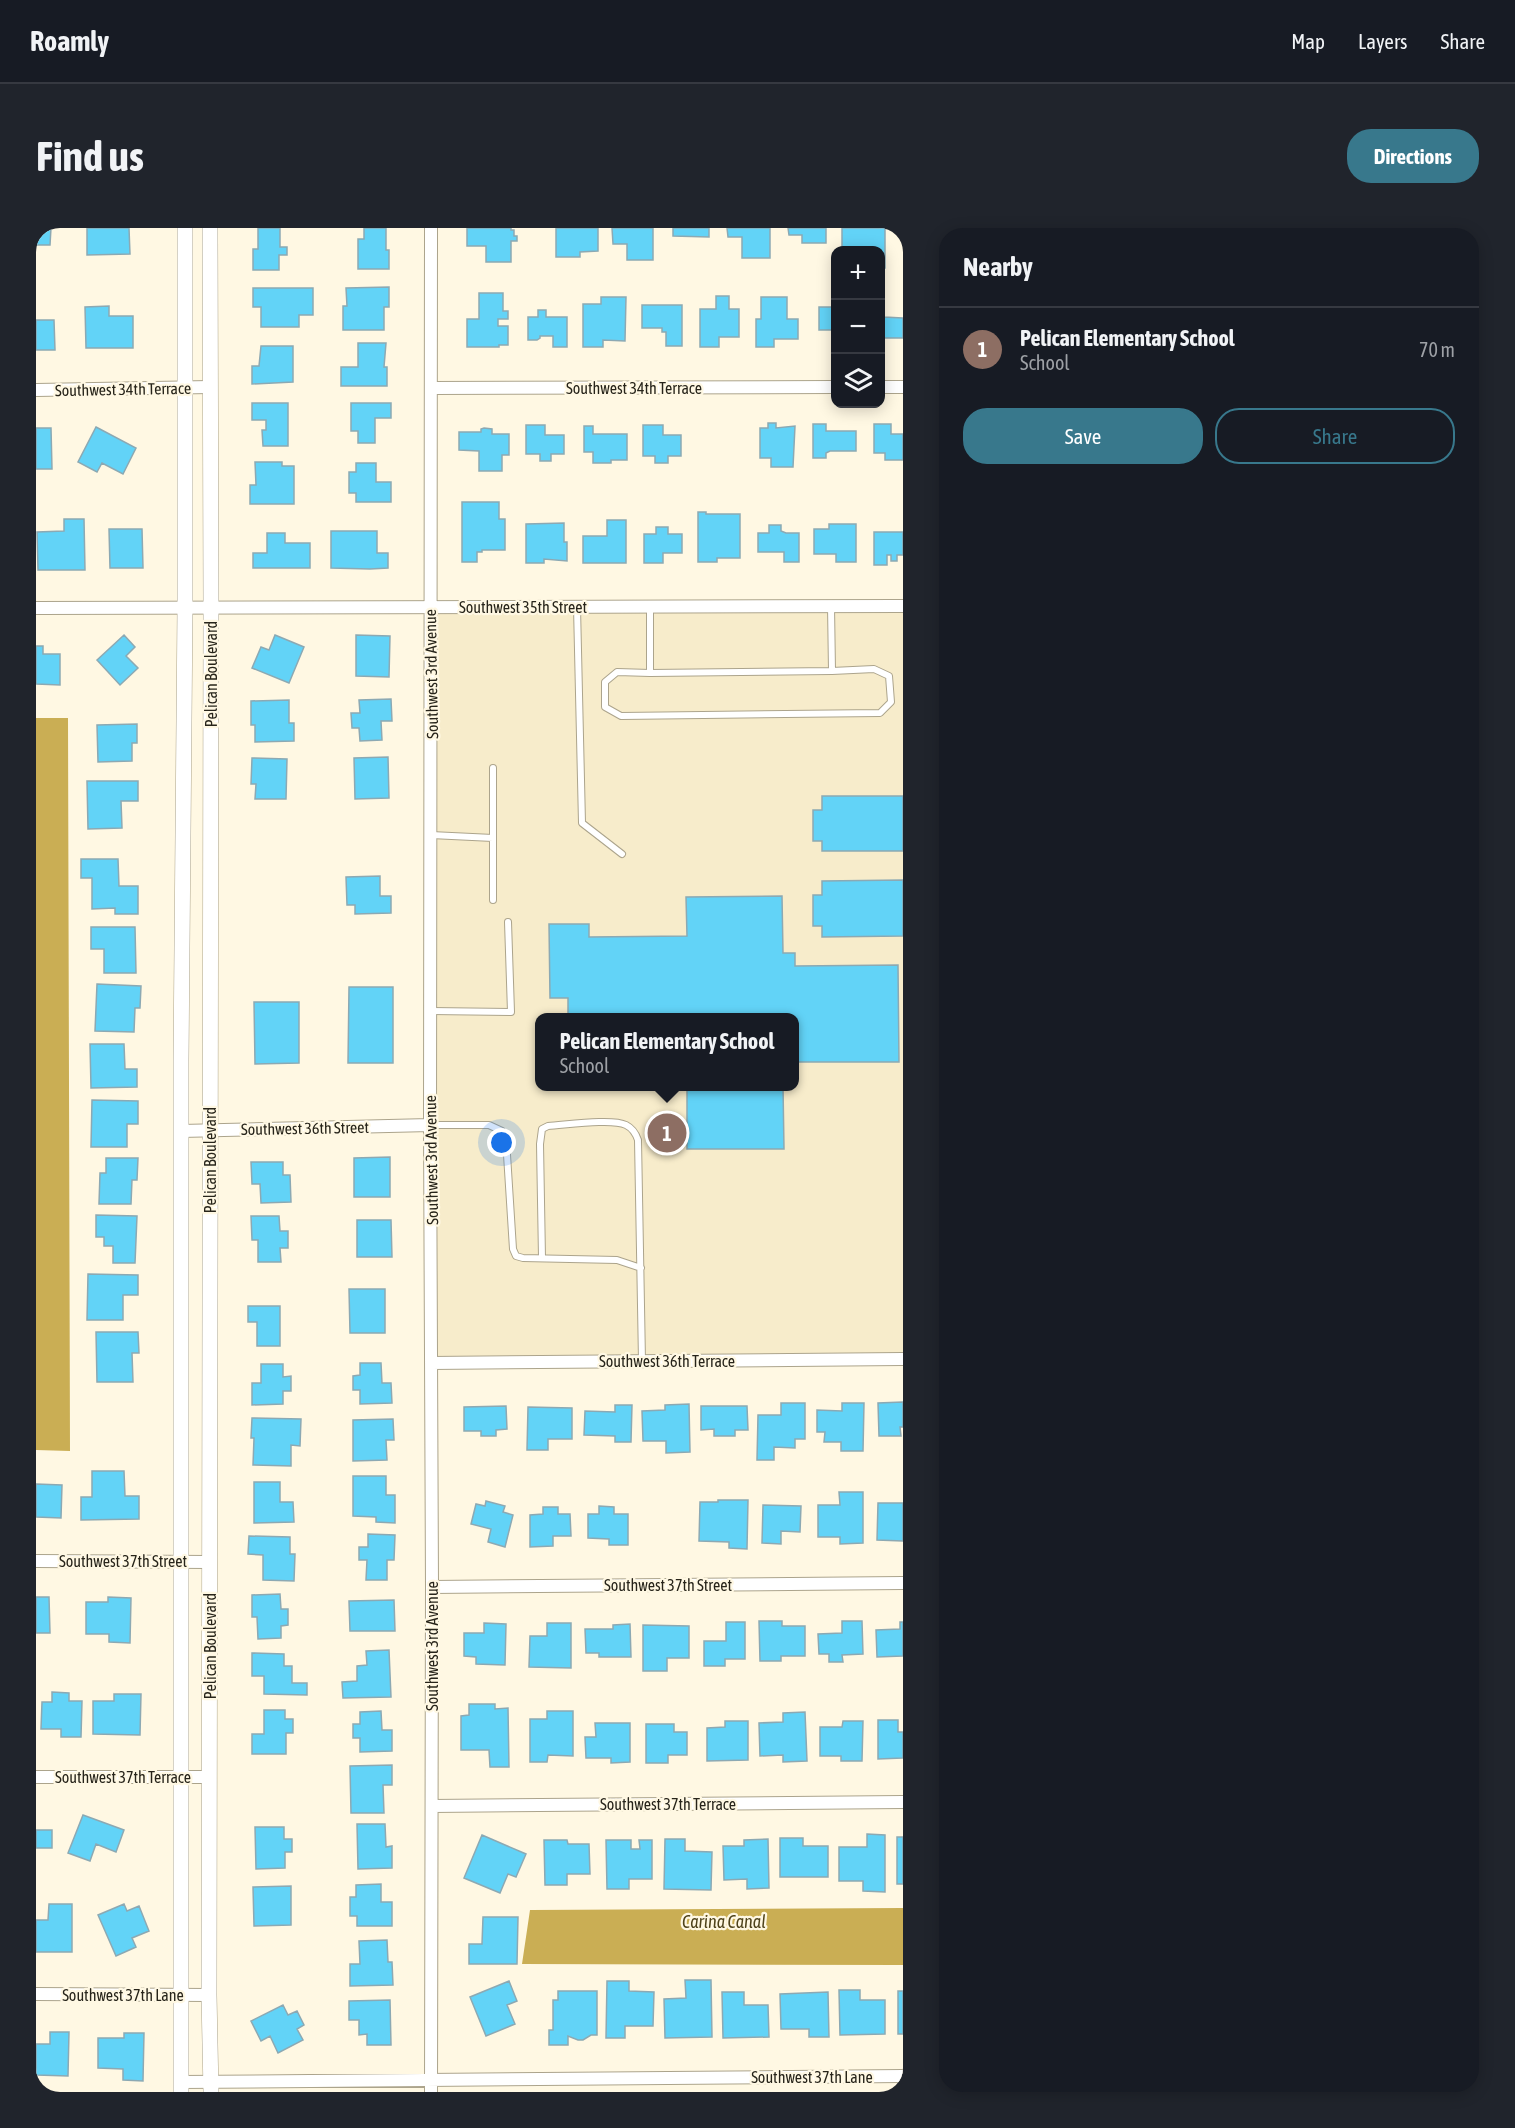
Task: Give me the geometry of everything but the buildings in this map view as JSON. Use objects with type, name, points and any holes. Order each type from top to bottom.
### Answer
[{"type":"street","name":"Pelican Boulevard","points":[[181,2087],[181,1131],[185,228]]},
{"type":"street","name":"Pelican Boulevard","points":[[210,228],[209,1995],[211,2087]]},
{"type":"street","name":"Southwest 3rd Avenue","points":[[431,228],[431,2086]]},
{"type":"street","name":"Southwest 34th Terrace","points":[[36,390],[210,387]]},
{"type":"street","name":"Southwest 34th Terrace","points":[[432,388],[831,387]]},
{"type":"street","points":[[885,387],[903,387]]},
{"type":"street","name":"Southwest 35th Street","points":[[36,608],[903,606]]},
{"type":"street","name":"Southwest 36th Street","points":[[181,1131],[430,1125]]},
{"type":"street","name":"Southwest 36th Terrace","points":[[431,1363],[903,1359]]},
{"type":"street","name":"Southwest 37th Street","points":[[36,1560],[210,1562]]},
{"type":"street","name":"Southwest 37th Street","points":[[432,1587],[903,1583]]},
{"type":"street","name":"Southwest 37th Terrace","points":[[36,1777],[209,1777]]},
{"type":"street","name":"Southwest 37th Terrace","points":[[432,1806],[903,1802]]},
{"type":"street","name":"Southwest 37th Lane","points":[[36,1995],[209,1995]]},
{"type":"street","name":"Southwest 37th Lane","points":[[181,2087],[431,2086],[903,2076]]},
{"type":"lane","points":[[831,606],[832,671]]},
{"type":"lane","points":[[577,607],[582,823],[622,854]]},
{"type":"lane","points":[[650,607],[650,673]]},
{"type":"lane","points":[[874,669],[889,676],[891,702],[880,713],[621,716],[605,707],[605,682],[616,672],[650,673],[874,669]]},
{"type":"lane","points":[[493,768],[493,900]]},
{"type":"lane","points":[[431,835],[493,838]]},
{"type":"lane","points":[[431,1011],[511,1012],[508,922]]},
{"type":"lane","points":[[542,1258],[540,1144],[542,1129],[548,1126],[612,1122],[626,1125],[635,1132],[638,1140],[642,1361]]},
{"type":"lane","points":[[430,1125],[489,1125],[502,1131],[506,1139],[513,1249],[516,1256],[616,1260],[641,1268]]},
{"type":"shaded area","points":[[903,605],[903,1359],[431,1363],[430,606]]},
{"type":"water","points":[[36,718],[68,718],[70,1451],[36,1450]]},
{"type":"water","name":"Carina Canal","points":[[903,1908],[903,1965],[522,1964],[530,1910]]},
{"type":"place","name":"Pelican Elementary School","points":[[667,1133]]}]
